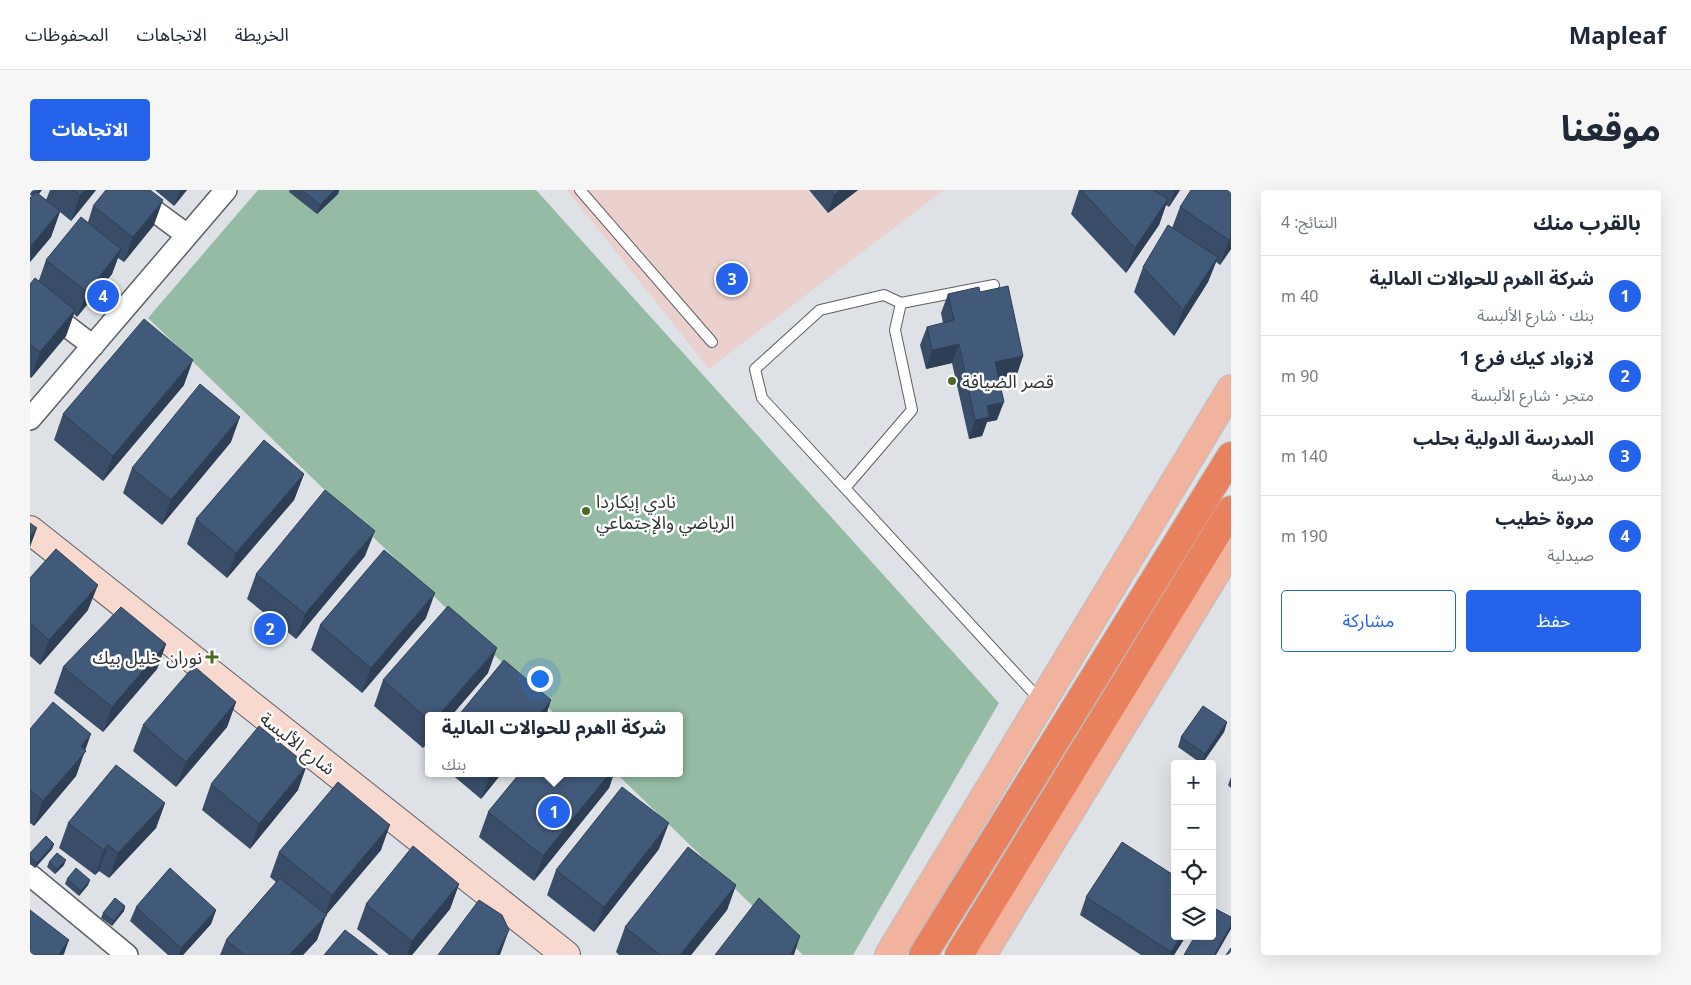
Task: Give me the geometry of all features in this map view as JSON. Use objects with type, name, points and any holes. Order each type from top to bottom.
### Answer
[{"type":"highway","points":[[923,955],[1231,456]]},
{"type":"highway","points":[[959,955],[1231,510]]},
{"type":"main road","points":[[889,955],[1231,389]]},
{"type":"main road","name":"شارع الألبسة","points":[[30,530],[551,950]]},
{"type":"main road","points":[[982,955],[1231,548]]},
{"type":"street","points":[[126,190],[187,235]]},
{"type":"street","points":[[30,419],[226,190]]},
{"type":"street","points":[[30,298],[93,346]]},
{"type":"street","points":[[30,876],[127,955]]},
{"type":"lane","points":[[580,190],[712,342]]},
{"type":"lane","points":[[994,285],[901,304],[884,295],[820,310],[755,369],[762,398],[1042,702]]},
{"type":"lane","points":[[845,488],[912,410],[895,330],[901,304]]},
{"type":"shaded area","points":[[567,190],[944,190],[709,369]]},
{"type":"green space","name":"نادي إيكاردا الرياضي والإجتماعي","points":[[258,190],[536,190],[999,703],[853,955],[803,955],[620,777],[683,777],[683,712],[553,712],[148,318]]},
{"type":"building","points":[[73,190],[85,190],[80,195]]},
{"type":"building","points":[[106,190],[150,190],[163,200],[133,237],[93,206]]},
{"type":"building","points":[[302,190],[335,190],[320,205]]},
{"type":"building","points":[[831,190],[841,190],[834,195]]},
{"type":"building","points":[[1081,190],[1153,190],[1168,199],[1135,248]]},
{"type":"building","points":[[1191,190],[1231,190],[1231,237],[1229,240],[1180,207]]},
{"type":"building","points":[[36,192],[60,211],[32,245],[30,243],[30,198]]},
{"type":"building","points":[[81,217],[121,249],[87,292],[46,260]]},
{"type":"building","points":[[1168,225],[1218,257],[1183,310],[1143,267]]},
{"type":"building","points":[[35,278],[75,310],[40,352],[30,344],[30,284]]},
{"type":"building","name":"قصر الضيافة","points":[[1008,286],[1023,356],[995,362],[1004,402],[987,406],[989,417],[975,420],[959,344],[932,350],[927,327],[954,320],[948,294],[979,287],[980,292]]},
{"type":"building","points":[[144,319],[193,360],[113,456],[63,414]]},
{"type":"building","points":[[200,384],[240,417],[171,500],[132,468]]},
{"type":"building","points":[[264,440],[304,474],[236,553],[196,519]]},
{"type":"building","points":[[325,490],[375,531],[305,614],[256,574]]},
{"type":"building","points":[[30,523],[37,528],[30,536]]},
{"type":"building","points":[[56,549],[98,585],[49,640],[30,623],[30,578]]},
{"type":"building","points":[[384,550],[435,593],[371,668],[320,625]]},
{"type":"building","points":[[448,606],[497,648],[441,712],[425,712],[425,717],[383,680]]},
{"type":"building","points":[[121,607],[166,644],[112,707],[63,667]]},
{"type":"building","points":[[504,660],[551,700],[541,712],[461,712]]},
{"type":"building","points":[[194,666],[236,702],[186,762],[143,725]]},
{"type":"building","points":[[53,702],[91,734],[81,746],[86,751],[43,801],[30,790],[30,729]]},
{"type":"building","points":[[1203,706],[1227,722],[1205,754],[1181,737]]},
{"type":"building","points":[[259,726],[307,765],[259,824],[211,784]]},
{"type":"building","points":[[116,765],[165,803],[118,853],[108,845],[104,850],[68,823]]},
{"type":"building","points":[[517,777],[607,777],[543,856],[488,812]]},
{"type":"building","points":[[338,782],[390,825],[332,895],[279,852]]},
{"type":"building","points":[[622,787],[669,823],[604,907],[556,870]]},
{"type":"building","points":[[46,836],[54,844],[37,863],[30,857],[30,853]]},
{"type":"building","points":[[1122,842],[1171,873],[1171,940],[1178,940],[1171,952],[1086,897]]},
{"type":"building","points":[[413,846],[459,884],[412,941],[366,904]]},
{"type":"building","points":[[688,847],[736,885],[680,955],[660,955],[625,927]]},
{"type":"building","points":[[57,853],[66,860],[57,869],[49,862]]},
{"type":"building","points":[[76,868],[90,880],[81,891],[67,879]]},
{"type":"building","points":[[170,868],[216,910],[181,948],[136,907]]},
{"type":"building","points":[[280,878],[327,915],[289,955],[245,955],[226,940]]},
{"type":"building","points":[[115,898],[125,906],[114,921],[103,913]]},
{"type":"building","points":[[759,898],[800,936],[790,955],[715,955]]},
{"type":"building","points":[[479,900],[502,915],[509,930],[496,955],[438,955]]},
{"type":"building","points":[[1216,909],[1231,917],[1231,925],[1214,955],[1184,955],[1193,940],[1216,940]]},
{"type":"building","points":[[30,910],[69,940],[58,955],[30,955]]},
{"type":"building","points":[[345,930],[378,955],[324,955]]},
{"type":"building","points":[[1231,948],[1231,955],[1226,955]]},
{"type":"place","name":"المدرسة الدولية بحلب","points":[[732,279]]},
{"type":"place","name":"مروة خطيب","points":[[103,296]]},
{"type":"place","name":"قصر الضيافة","points":[[952,381]]},
{"type":"place","name":"نادي إيكاردا الرياضي والإجتماعي","points":[[586,511]]},
{"type":"place","name":"لازواد كيك فرع 1","points":[[270,629]]},
{"type":"place","name":"نوران خليل بيك","points":[[212,657]]},
{"type":"place","name":"شركة ااهرم للحوالات المالية","points":[[554,812]]}]
